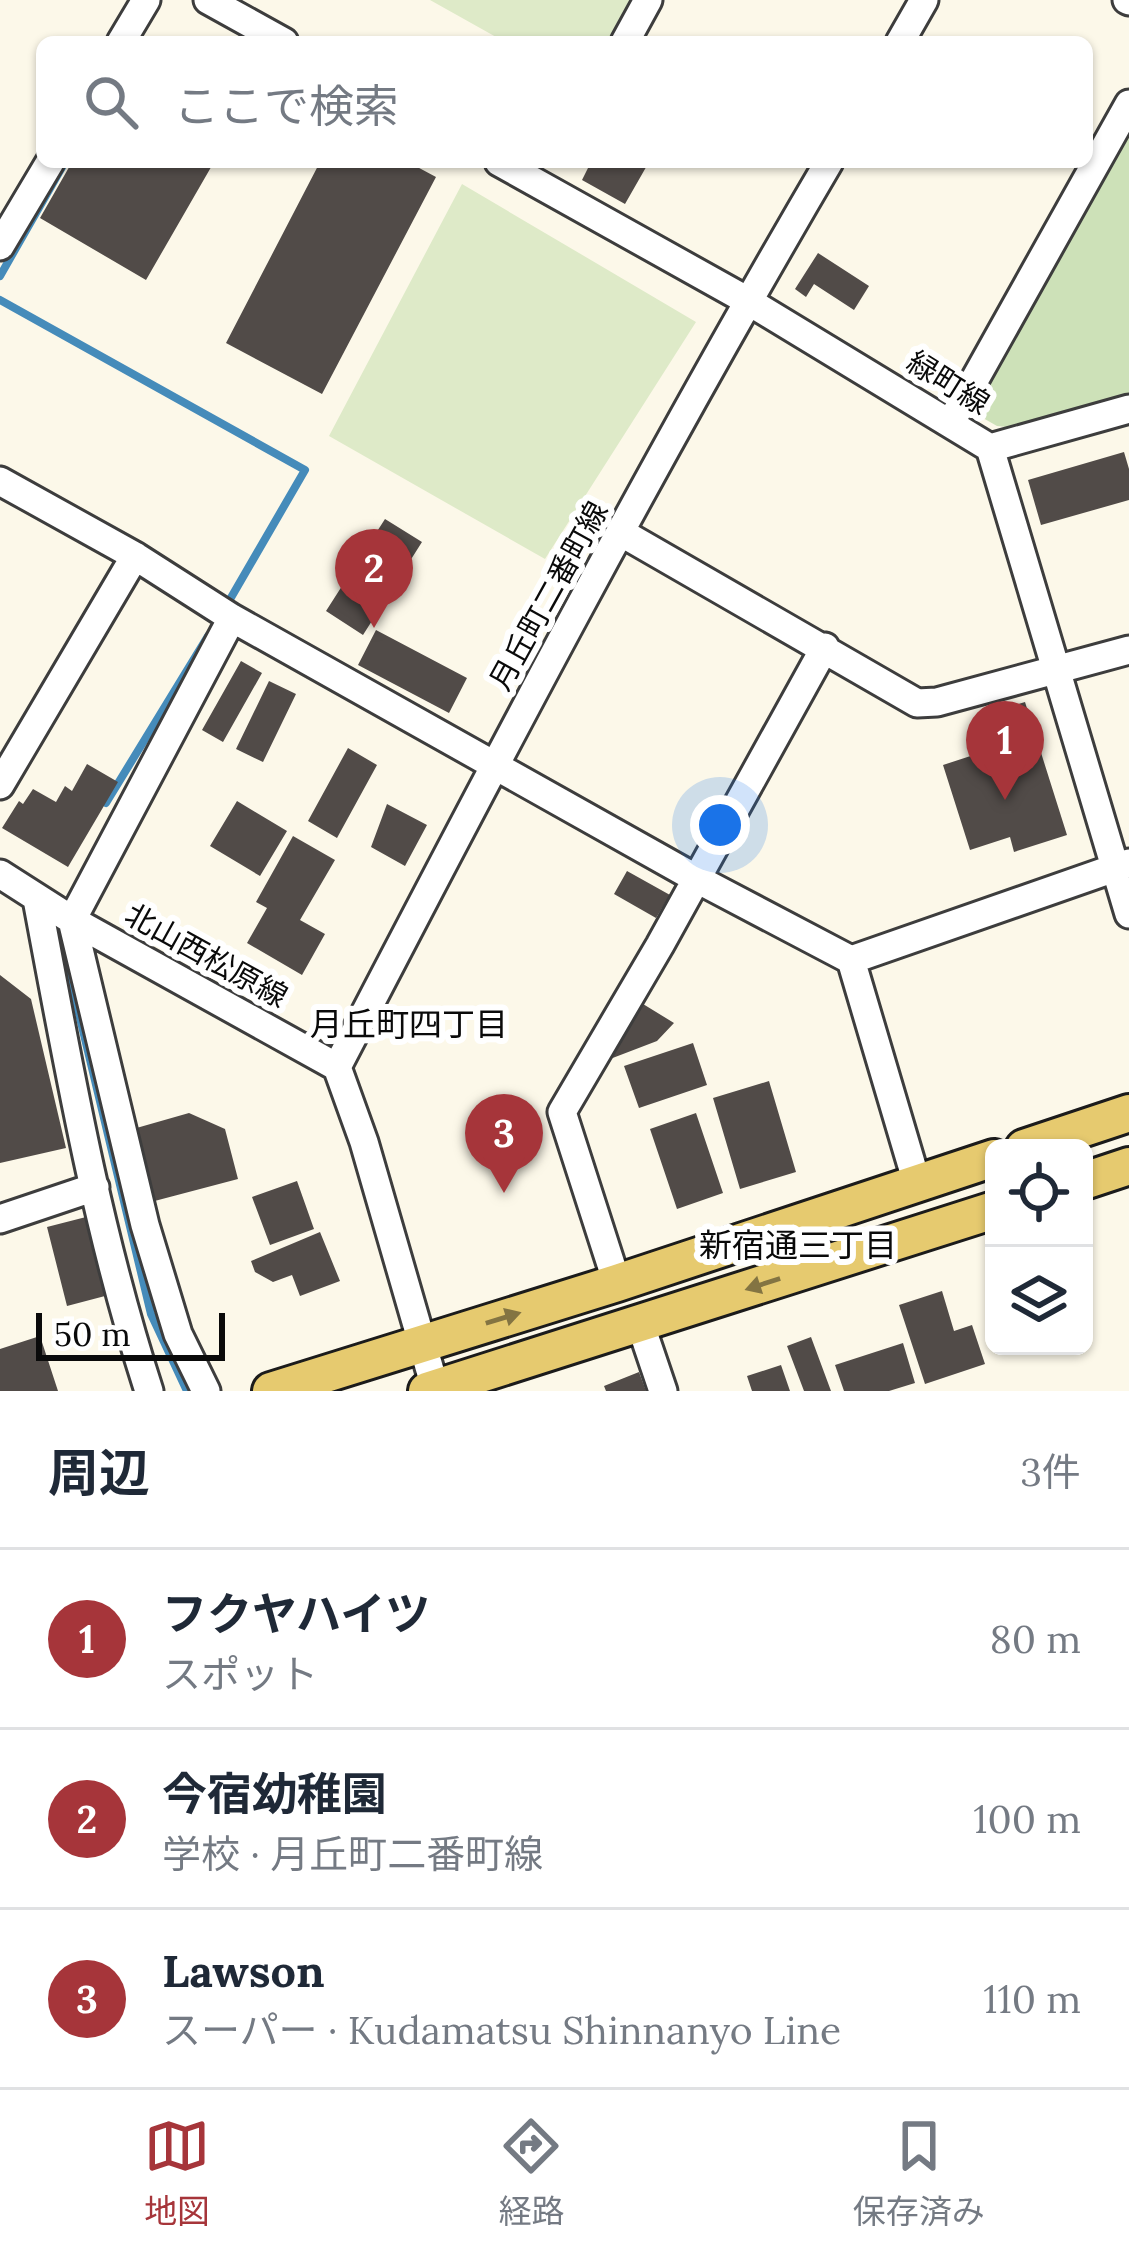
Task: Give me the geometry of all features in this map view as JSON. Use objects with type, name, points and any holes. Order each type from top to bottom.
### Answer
[{"type":"main road","points":[[1051,1139],[1129,1113]]},
{"type":"main road","points":[[271,1391],[985,1161]]},
{"type":"main road","points":[[1093,1178],[1129,1166]]},
{"type":"main road","points":[[432,1390],[985,1213]]},
{"type":"street","points":[[125,36],[146,0]]},
{"type":"street","points":[[208,0],[273,36]]},
{"type":"street","points":[[628,36],[648,0]]},
{"type":"street","points":[[903,36],[924,0]]},
{"type":"street","points":[[950,422],[1129,104]]},
{"type":"street","points":[[0,245],[46,168]]},
{"type":"street","name":"緑町線","points":[[510,168],[748,301],[990,448],[1129,409]]},
{"type":"street","points":[[545,188],[556,168]]},
{"type":"street","name":"月丘町二番町線","points":[[338,1067],[495,764],[826,168]]},
{"type":"street","points":[[990,448],[1020,556],[1122,865],[1129,914]]},
{"type":"street","points":[[0,481],[135,556],[224,613],[697,879],[851,960],[917,1183]]},
{"type":"street","points":[[622,533],[917,703],[937,703],[1129,650]]},
{"type":"street","points":[[0,785],[135,556]]},
{"type":"street","points":[[149,1391],[129,1330],[95,1187],[57,911],[224,613]]},
{"type":"street","points":[[616,1283],[562,1112],[825,647]]},
{"type":"street","points":[[851,960],[1122,865]]},
{"type":"street","name":"北山西松原線","points":[[0,874],[57,911],[338,1067]]},
{"type":"street","points":[[57,911],[178,1334],[206,1391]]},
{"type":"street","points":[[338,1067],[364,1142],[432,1390]]},
{"type":"street","points":[[0,1219],[95,1187]]},
{"type":"street","points":[[640,1323],[663,1391]]},
{"type":"green space","points":[[430,0],[643,0],[623,36],[494,36]]},
{"type":"green space","points":[[1129,132],[1129,400],[1025,429],[997,426],[969,410]]},
{"type":"green space","points":[[462,184],[696,322],[545,559],[329,436]]},
{"type":"building","points":[[69,168],[211,168],[146,280],[40,218]]},
{"type":"building","points":[[317,168],[419,168],[436,177],[322,394],[226,343]]},
{"type":"building","points":[[588,168],[646,168],[625,204],[582,180]]},
{"type":"building","points":[[818,253],[869,286],[854,310],[814,284],[806,297],[795,289]]},
{"type":"building","points":[[1124,452],[1129,500],[1041,525],[1028,480]]},
{"type":"building","points":[[385,519],[422,542],[363,635],[326,611]]},
{"type":"building","points":[[376,630],[467,678],[449,713],[358,665]]},
{"type":"building","points":[[241,661],[262,673],[223,742],[202,730]]},
{"type":"building","points":[[269,681],[296,694],[263,762],[236,749]]},
{"type":"building","points":[[1025,702],[1067,835],[1014,852],[1010,837],[970,850],[943,765],[992,749],[981,716]]},
{"type":"building","points":[[348,748],[377,765],[337,838],[308,821]]},
{"type":"building","points":[[87,764],[118,782],[68,867],[2,828],[33,789],[56,802],[65,786],[72,791]]},
{"type":"building","points":[[237,801],[287,831],[260,876],[210,846]]},
{"type":"building","points":[[387,804],[427,825],[405,866],[371,847]]},
{"type":"building","points":[[293,836],[335,860],[300,920],[325,934],[302,975],[247,943],[267,908],[256,902]]},
{"type":"building","points":[[627,871],[670,895],[656,918],[614,894]]},
{"type":"building","points":[[0,975],[31,999],[66,1148],[0,1163]]},
{"type":"building","points":[[630,996],[674,1023],[657,1041],[610,1059],[597,1051]]},
{"type":"building","points":[[693,1043],[707,1085],[639,1108],[624,1066]]},
{"type":"building","points":[[769,1081],[796,1172],[740,1189],[713,1098]]},
{"type":"building","points":[[189,1113],[225,1129],[238,1179],[147,1203],[126,1131]]},
{"type":"building","points":[[696,1113],[723,1193],[677,1209],[650,1129]]},
{"type":"building","points":[[297,1181],[314,1229],[270,1245],[252,1197]]},
{"type":"building","points":[[86,1217],[105,1296],[67,1306],[47,1227]]},
{"type":"building","points":[[320,1232],[340,1281],[300,1296],[292,1275],[273,1282],[255,1272],[251,1261]]},
{"type":"building","points":[[942,1291],[954,1331],[972,1325],[985,1364],[925,1384],[899,1305]]},
{"type":"building","points":[[40,1336],[58,1391],[0,1391],[0,1349]]},
{"type":"building","points":[[811,1337],[831,1391],[804,1391],[787,1346]]},
{"type":"building","points":[[903,1343],[915,1383],[889,1391],[844,1391],[835,1365]]},
{"type":"building","points":[[781,1365],[790,1391],[752,1391],[747,1376]]},
{"type":"building","points":[[639,1372],[646,1391],[606,1391],[604,1386]]},
{"type":"waterway","points":[[0,276],[62,168]]},
{"type":"waterway","points":[[0,300],[305,470],[225,608]]},
{"type":"waterway","points":[[106,803],[208,636]]},
{"type":"waterway","points":[[63,947],[151,1314],[187,1391]]},
{"type":"place","name":"今宿幼稚園","points":[[374,628]]},
{"type":"place","name":"フクヤハイツ","points":[[1005,800]]},
{"type":"place","name":"Lawson","points":[[504,1193]]},
{"type":"district","name":"月丘町四丁目","points":[[409,1024]]},
{"type":"district","name":"新宿通三丁目","points":[[798,1245]]}]
